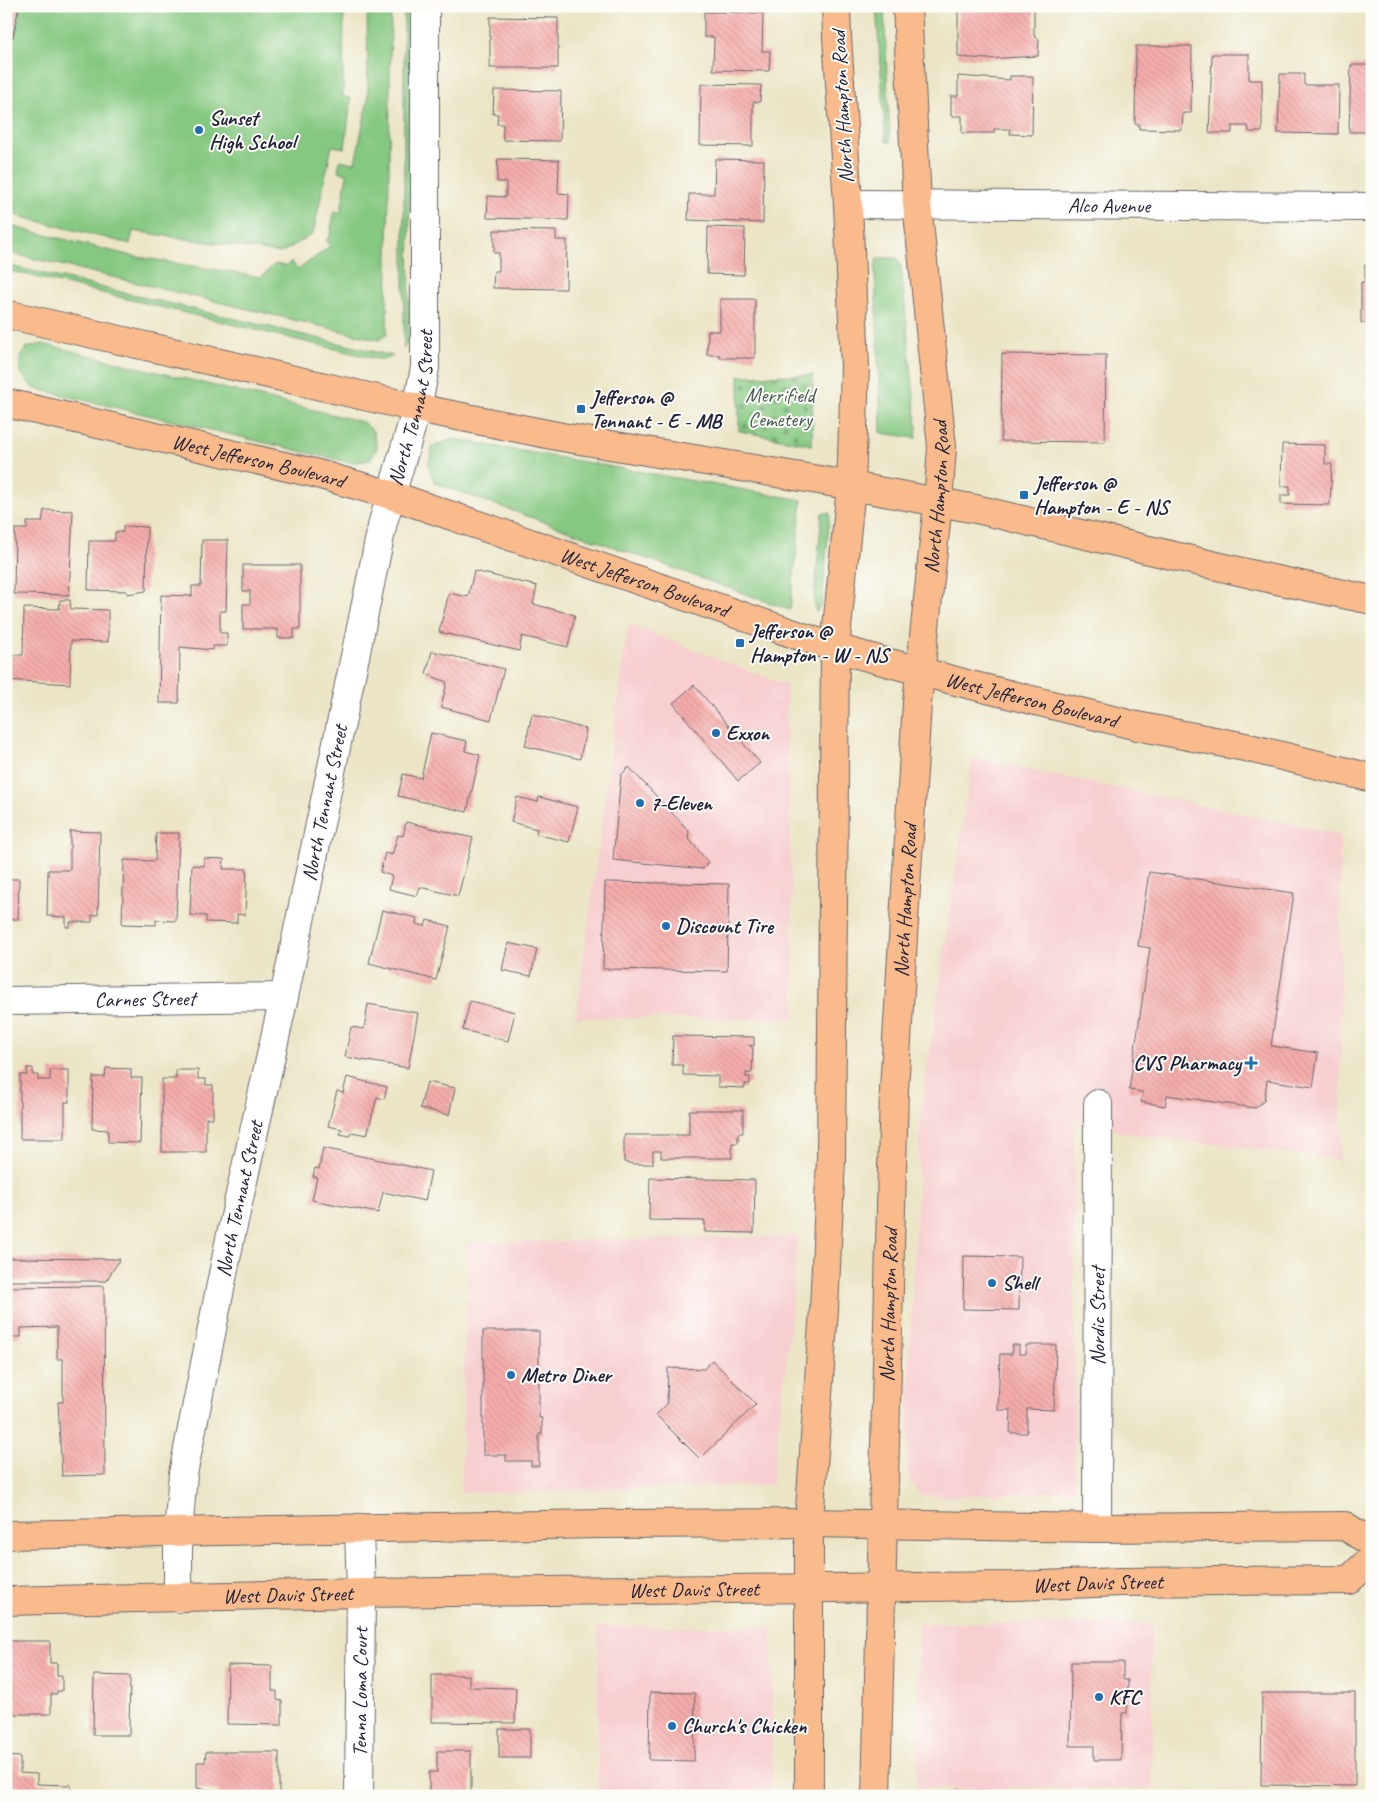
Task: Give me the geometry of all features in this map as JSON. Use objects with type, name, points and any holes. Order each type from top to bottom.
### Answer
[{"type":"main road","name":"North Hampton Road","points":[[809,1796],[809,1523],[824,1309],[831,1160],[835,648],[851,487],[855,367],[848,204],[836,37],[836,6]]},
{"type":"main road","name":"North Hampton Road","points":[[876,1796],[894,1090],[917,702],[922,671],[942,447],[917,203],[907,6]]},
{"type":"main road","points":[[7,316],[417,408],[562,437],[976,509],[1272,579],[1372,600]]},
{"type":"main road","name":"West Jefferson Boulevard","points":[[6,403],[314,473],[391,495],[835,648],[1136,726],[1245,748],[1372,778]]},
{"type":"main road","points":[[6,1535],[359,1528],[809,1523],[1097,1528],[1345,1526],[1372,1544]]},
{"type":"main road","name":"West Davis Street","points":[[6,1601],[361,1593],[1015,1586],[1121,1582],[1350,1580],[1372,1558]]},
{"type":"street","name":"North Tennant Street","points":[[178,1598],[178,1533],[183,1474],[230,1239],[284,997],[377,550],[417,408],[425,368],[426,6]]},
{"type":"street","name":"Alco Avenue","points":[[848,204],[1372,207]]},
{"type":"street","name":"Carnes Street","points":[[6,1001],[284,997]]},
{"type":"street","name":"Nordic Street","points":[[1097,1528],[1098,1104]]},
{"type":"street","name":"Tenna Loma Court","points":[[359,1528],[361,1593],[359,1796]]},
{"type":"shaded area","points":[[628,624],[786,685],[795,1019],[576,1018]]},
{"type":"shaded area","points":[[972,758],[1340,834],[1341,1160],[1125,1133],[1074,1119],[1075,1490],[946,1497],[921,1495],[908,1478],[909,1372],[921,1112]]},
{"type":"shaded area","points":[[798,1236],[790,1330],[772,1485],[461,1493],[467,1243]]},
{"type":"shaded area","points":[[918,1623],[1152,1624],[1152,1789],[917,1788]]},
{"type":"shaded area","points":[[598,1626],[772,1627],[772,1796],[598,1796]]},
{"type":"green space","name":"Sunset High School","points":[[21,6],[344,6],[343,97],[351,98],[345,148],[332,146],[313,234],[281,253],[133,231],[130,244],[6,213],[6,42],[13,43]]},
{"type":"green space","points":[[367,6],[391,6],[387,335],[379,340],[6,252],[6,225],[132,256],[261,277],[275,264],[286,266],[291,262],[298,270],[330,246],[326,240],[330,236],[334,212],[341,212],[347,174],[338,171],[340,160],[355,163],[368,99]]},
{"type":"green space","points":[[404,6],[411,6],[409,337],[404,349]]},
{"type":"green space","points":[[876,6],[884,6],[890,143],[886,141]]},
{"type":"green space","points":[[877,258],[897,258],[901,267],[917,427],[916,438],[881,433],[875,270]]},
{"type":"green space","points":[[6,265],[393,356],[387,359],[377,359],[6,270]]},
{"type":"green space","points":[[43,344],[363,422],[373,431],[377,448],[370,460],[351,463],[33,388],[20,372],[20,357],[26,348]]},
{"type":"green space","name":"Merrifield Cemetery","points":[[813,375],[812,445],[739,431],[739,376]]},
{"type":"green space","points":[[453,439],[802,500],[790,610],[435,483],[428,465],[433,446]]},
{"type":"green space","points":[[822,513],[830,513],[822,603],[816,612],[814,602]]},
{"type":"building","points":[[6,6],[19,6],[13,37],[6,36]]},
{"type":"building","points":[[1003,6],[1034,6],[1034,36],[1039,39],[1038,56],[987,59],[958,57],[958,8],[1003,8]]},
{"type":"building","points":[[704,12],[763,13],[762,51],[770,51],[769,71],[713,70],[714,37],[704,37]]},
{"type":"building","points":[[490,17],[558,18],[558,68],[490,68]]},
{"type":"building","points":[[1136,46],[1192,46],[1191,113],[1183,113],[1182,130],[1139,129],[1139,124],[1135,124]]},
{"type":"building","points":[[1212,54],[1249,54],[1249,80],[1262,80],[1262,132],[1249,132],[1248,126],[1232,126],[1232,133],[1209,133]]},
{"type":"building","points":[[1351,65],[1372,65],[1372,132],[1349,132]]},
{"type":"building","points":[[1280,74],[1304,74],[1304,85],[1339,85],[1338,134],[1278,133]]},
{"type":"building","points":[[958,76],[1010,80],[1010,76],[1033,76],[1032,135],[1010,134],[1010,129],[994,129],[994,133],[962,133],[962,116],[951,116],[951,96],[958,96]]},
{"type":"building","points":[[701,84],[761,85],[760,102],[753,102],[753,146],[700,145]]},
{"type":"building","points":[[494,90],[561,91],[560,141],[503,140],[503,124],[497,124],[498,114],[493,114]]},
{"type":"building","points":[[498,159],[559,160],[558,193],[569,194],[568,220],[487,218],[488,196],[506,197],[506,182],[497,182]]},
{"type":"building","points":[[715,159],[764,160],[763,223],[688,220],[689,194],[714,194]]},
{"type":"building","points":[[708,227],[745,228],[744,275],[707,274]]},
{"type":"building","points":[[494,230],[556,231],[556,240],[567,240],[566,289],[493,288],[494,271],[499,271],[499,253],[494,253]]},
{"type":"building","points":[[1365,265],[1372,265],[1372,323],[1361,323],[1361,282],[1365,282]]},
{"type":"building","points":[[720,299],[755,299],[755,358],[720,358],[720,355],[707,355],[708,331],[720,331]]},
{"type":"building","points":[[1002,354],[1106,355],[1105,442],[1001,441]]},
{"type":"building","points":[[1282,444],[1325,445],[1325,464],[1332,464],[1330,505],[1281,504],[1281,495],[1290,495],[1290,486],[1281,486]]},
{"type":"building","points":[[1370,451],[1372,451],[1372,528],[1368,528]]},
{"type":"building","points":[[44,510],[73,511],[69,595],[14,594],[15,529],[27,529],[27,522],[42,522]]},
{"type":"building","points":[[123,526],[147,527],[146,591],[127,594],[127,591],[88,590],[89,541],[115,541],[115,532],[123,532]]},
{"type":"building","points":[[202,540],[228,540],[226,611],[220,611],[220,633],[227,633],[227,646],[213,646],[213,650],[180,647],[179,703],[159,703],[161,595],[192,596],[192,586],[201,586]]},
{"type":"building","points":[[243,565],[300,565],[300,629],[294,629],[294,638],[278,638],[278,629],[243,629],[243,604],[250,604],[250,591],[243,591]]},
{"type":"building","points":[[474,571],[537,586],[533,604],[575,615],[568,647],[522,636],[519,651],[439,632],[449,593],[468,597]]},
{"type":"building","points":[[60,600],[70,600],[71,609],[108,610],[108,642],[71,641],[70,684],[6,680],[6,655],[23,655],[24,608],[59,609]]},
{"type":"building","points":[[432,651],[504,669],[491,720],[441,707],[447,682],[426,674]]},
{"type":"building","name":"Exxon","points":[[694,685],[760,763],[738,781],[673,703]]},
{"type":"building","points":[[532,714],[586,729],[580,759],[525,746]]},
{"type":"building","points":[[431,733],[467,741],[465,751],[480,755],[467,812],[398,796],[403,774],[421,778]]},
{"type":"building","name":"7-Eleven","points":[[629,767],[689,831],[688,838],[708,862],[703,869],[613,860],[621,775]]},
{"type":"building","points":[[517,797],[538,802],[539,797],[578,807],[569,842],[536,834],[537,829],[511,822]]},
{"type":"building","points":[[406,822],[473,838],[458,896],[420,887],[417,896],[389,889],[392,876],[380,872],[385,853],[392,855],[398,835],[403,836]]},
{"type":"building","points":[[70,831],[100,832],[98,915],[92,915],[92,922],[70,922],[70,927],[66,927],[66,917],[47,916],[48,870],[70,870]]},
{"type":"building","points":[[156,833],[179,833],[176,921],[156,920],[156,925],[122,924],[124,860],[155,861]]},
{"type":"building","points":[[204,858],[224,859],[223,869],[247,869],[245,915],[237,914],[237,923],[206,922],[206,916],[190,915],[192,865],[204,866]]},
{"type":"building","name":"CVS Pharmacy","points":[[1149,872],[1294,893],[1271,1046],[1318,1053],[1313,1087],[1267,1080],[1264,1101],[1255,1108],[1167,1095],[1165,1106],[1141,1102],[1143,1092],[1129,1090],[1150,948],[1138,946]]},
{"type":"building","points":[[6,879],[19,879],[18,919],[6,919]]},
{"type":"building","name":"Discount Tire","points":[[605,882],[729,884],[727,971],[603,969]]},
{"type":"building","points":[[382,910],[417,918],[416,924],[425,926],[427,920],[450,926],[436,980],[369,963]]},
{"type":"building","points":[[508,943],[537,949],[531,976],[502,970]]},
{"type":"building","points":[[470,1001],[515,1012],[508,1041],[463,1030]]},
{"type":"building","points":[[368,1004],[418,1013],[408,1068],[345,1057],[351,1027],[364,1029]]},
{"type":"building","points":[[673,1036],[754,1037],[754,1046],[749,1045],[753,1048],[752,1073],[746,1073],[746,1077],[750,1077],[750,1084],[745,1084],[745,1088],[718,1087],[718,1076],[683,1075],[683,1065],[672,1065]]},
{"type":"building","points":[[27,1068],[33,1068],[33,1075],[38,1075],[38,1080],[50,1080],[50,1070],[69,1070],[69,1102],[65,1102],[65,1139],[20,1139],[20,1075],[27,1075]]},
{"type":"building","points":[[106,1068],[131,1069],[131,1078],[142,1078],[140,1143],[108,1142],[108,1130],[92,1129],[93,1077],[105,1077]]},
{"type":"building","points":[[176,1070],[198,1070],[198,1079],[206,1079],[206,1085],[213,1085],[213,1118],[206,1118],[206,1152],[162,1152],[162,1079],[176,1079]]},
{"type":"building","points":[[347,1077],[387,1087],[384,1099],[377,1097],[367,1135],[351,1132],[350,1136],[340,1134],[342,1129],[328,1126],[337,1091],[343,1093]]},
{"type":"building","points":[[427,1082],[455,1088],[449,1115],[420,1108]]},
{"type":"building","points":[[689,1110],[743,1110],[743,1133],[738,1133],[738,1143],[732,1143],[732,1158],[661,1158],[661,1151],[653,1151],[653,1164],[624,1162],[624,1135],[689,1135]]},
{"type":"building","points":[[323,1148],[431,1171],[425,1201],[383,1192],[378,1213],[312,1200],[317,1177],[313,1177],[315,1168],[319,1169]]},
{"type":"building","points":[[650,1178],[755,1180],[754,1233],[705,1232],[705,1221],[649,1220]]},
{"type":"building","name":"Shell","points":[[964,1256],[1020,1257],[1019,1310],[963,1309]]},
{"type":"building","points":[[6,1258],[120,1259],[106,1281],[6,1281]]},
{"type":"building","points":[[104,1286],[105,1475],[62,1476],[58,1402],[63,1402],[63,1359],[57,1359],[57,1327],[21,1328],[21,1337],[6,1337],[6,1287]]},
{"type":"building","name":"Metro Diner","points":[[483,1331],[539,1331],[539,1418],[542,1418],[542,1434],[539,1434],[539,1466],[531,1466],[531,1461],[506,1461],[506,1455],[483,1455]]},
{"type":"building","points":[[1012,1345],[1019,1345],[1019,1354],[1026,1354],[1026,1345],[1056,1345],[1054,1410],[1027,1409],[1027,1433],[1010,1433],[1011,1410],[998,1410],[1000,1354],[1012,1354]]},
{"type":"building","points":[[712,1360],[756,1404],[700,1459],[656,1415],[667,1404],[668,1368],[704,1369]]},
{"type":"building","points":[[6,1641],[50,1641],[50,1663],[57,1663],[57,1676],[62,1676],[62,1691],[57,1691],[57,1694],[51,1694],[51,1714],[6,1714]]},
{"type":"building","name":"KFC","points":[[1071,1662],[1123,1662],[1123,1680],[1128,1680],[1127,1713],[1122,1713],[1121,1760],[1094,1760],[1094,1746],[1070,1746]]},
{"type":"building","points":[[228,1665],[272,1666],[272,1691],[277,1691],[277,1700],[282,1701],[282,1725],[227,1724]]},
{"type":"building","points":[[94,1675],[130,1676],[129,1735],[93,1735]]},
{"type":"building","points":[[432,1675],[469,1675],[469,1687],[516,1688],[515,1723],[432,1722]]},
{"type":"building","name":"Church's Chicken","points":[[650,1692],[695,1693],[694,1761],[649,1760]]},
{"type":"building","points":[[1262,1693],[1355,1693],[1355,1786],[1261,1785]]},
{"type":"building","points":[[499,1729],[530,1729],[530,1758],[499,1758]]},
{"type":"building","points":[[437,1751],[471,1751],[471,1796],[429,1796],[429,1772],[437,1772]]},
{"type":"building","points":[[206,1752],[279,1752],[279,1796],[218,1796],[218,1791],[197,1788],[197,1762],[205,1762]]},
{"type":"building","points":[[6,1756],[20,1757],[20,1773],[37,1774],[37,1784],[71,1785],[71,1796],[6,1796]]},
{"type":"building","points":[[951,1790],[1014,1793],[1014,1796],[950,1796]]},
{"type":"place","name":"Sunset High School","points":[[199,130]]},
{"type":"place","name":"Jefferson @ Tennant - E - MB","points":[[581,409]]},
{"type":"place","name":"Jefferson @ Hampton - E - NS","points":[[1024,495]]},
{"type":"place","name":"Jefferson @ Hampton - W - NS","points":[[740,643]]},
{"type":"place","name":"Exxon","points":[[716,733]]},
{"type":"place","name":"7-Eleven","points":[[640,803]]},
{"type":"place","name":"Discount Tire","points":[[666,926]]},
{"type":"place","name":"CVS Pharmacy","points":[[1251,1063]]},
{"type":"place","name":"Shell","points":[[992,1283]]},
{"type":"place","name":"Metro Diner","points":[[511,1375]]},
{"type":"place","name":"KFC","points":[[1099,1697]]},
{"type":"place","name":"Church's Chicken","points":[[672,1726]]}]
